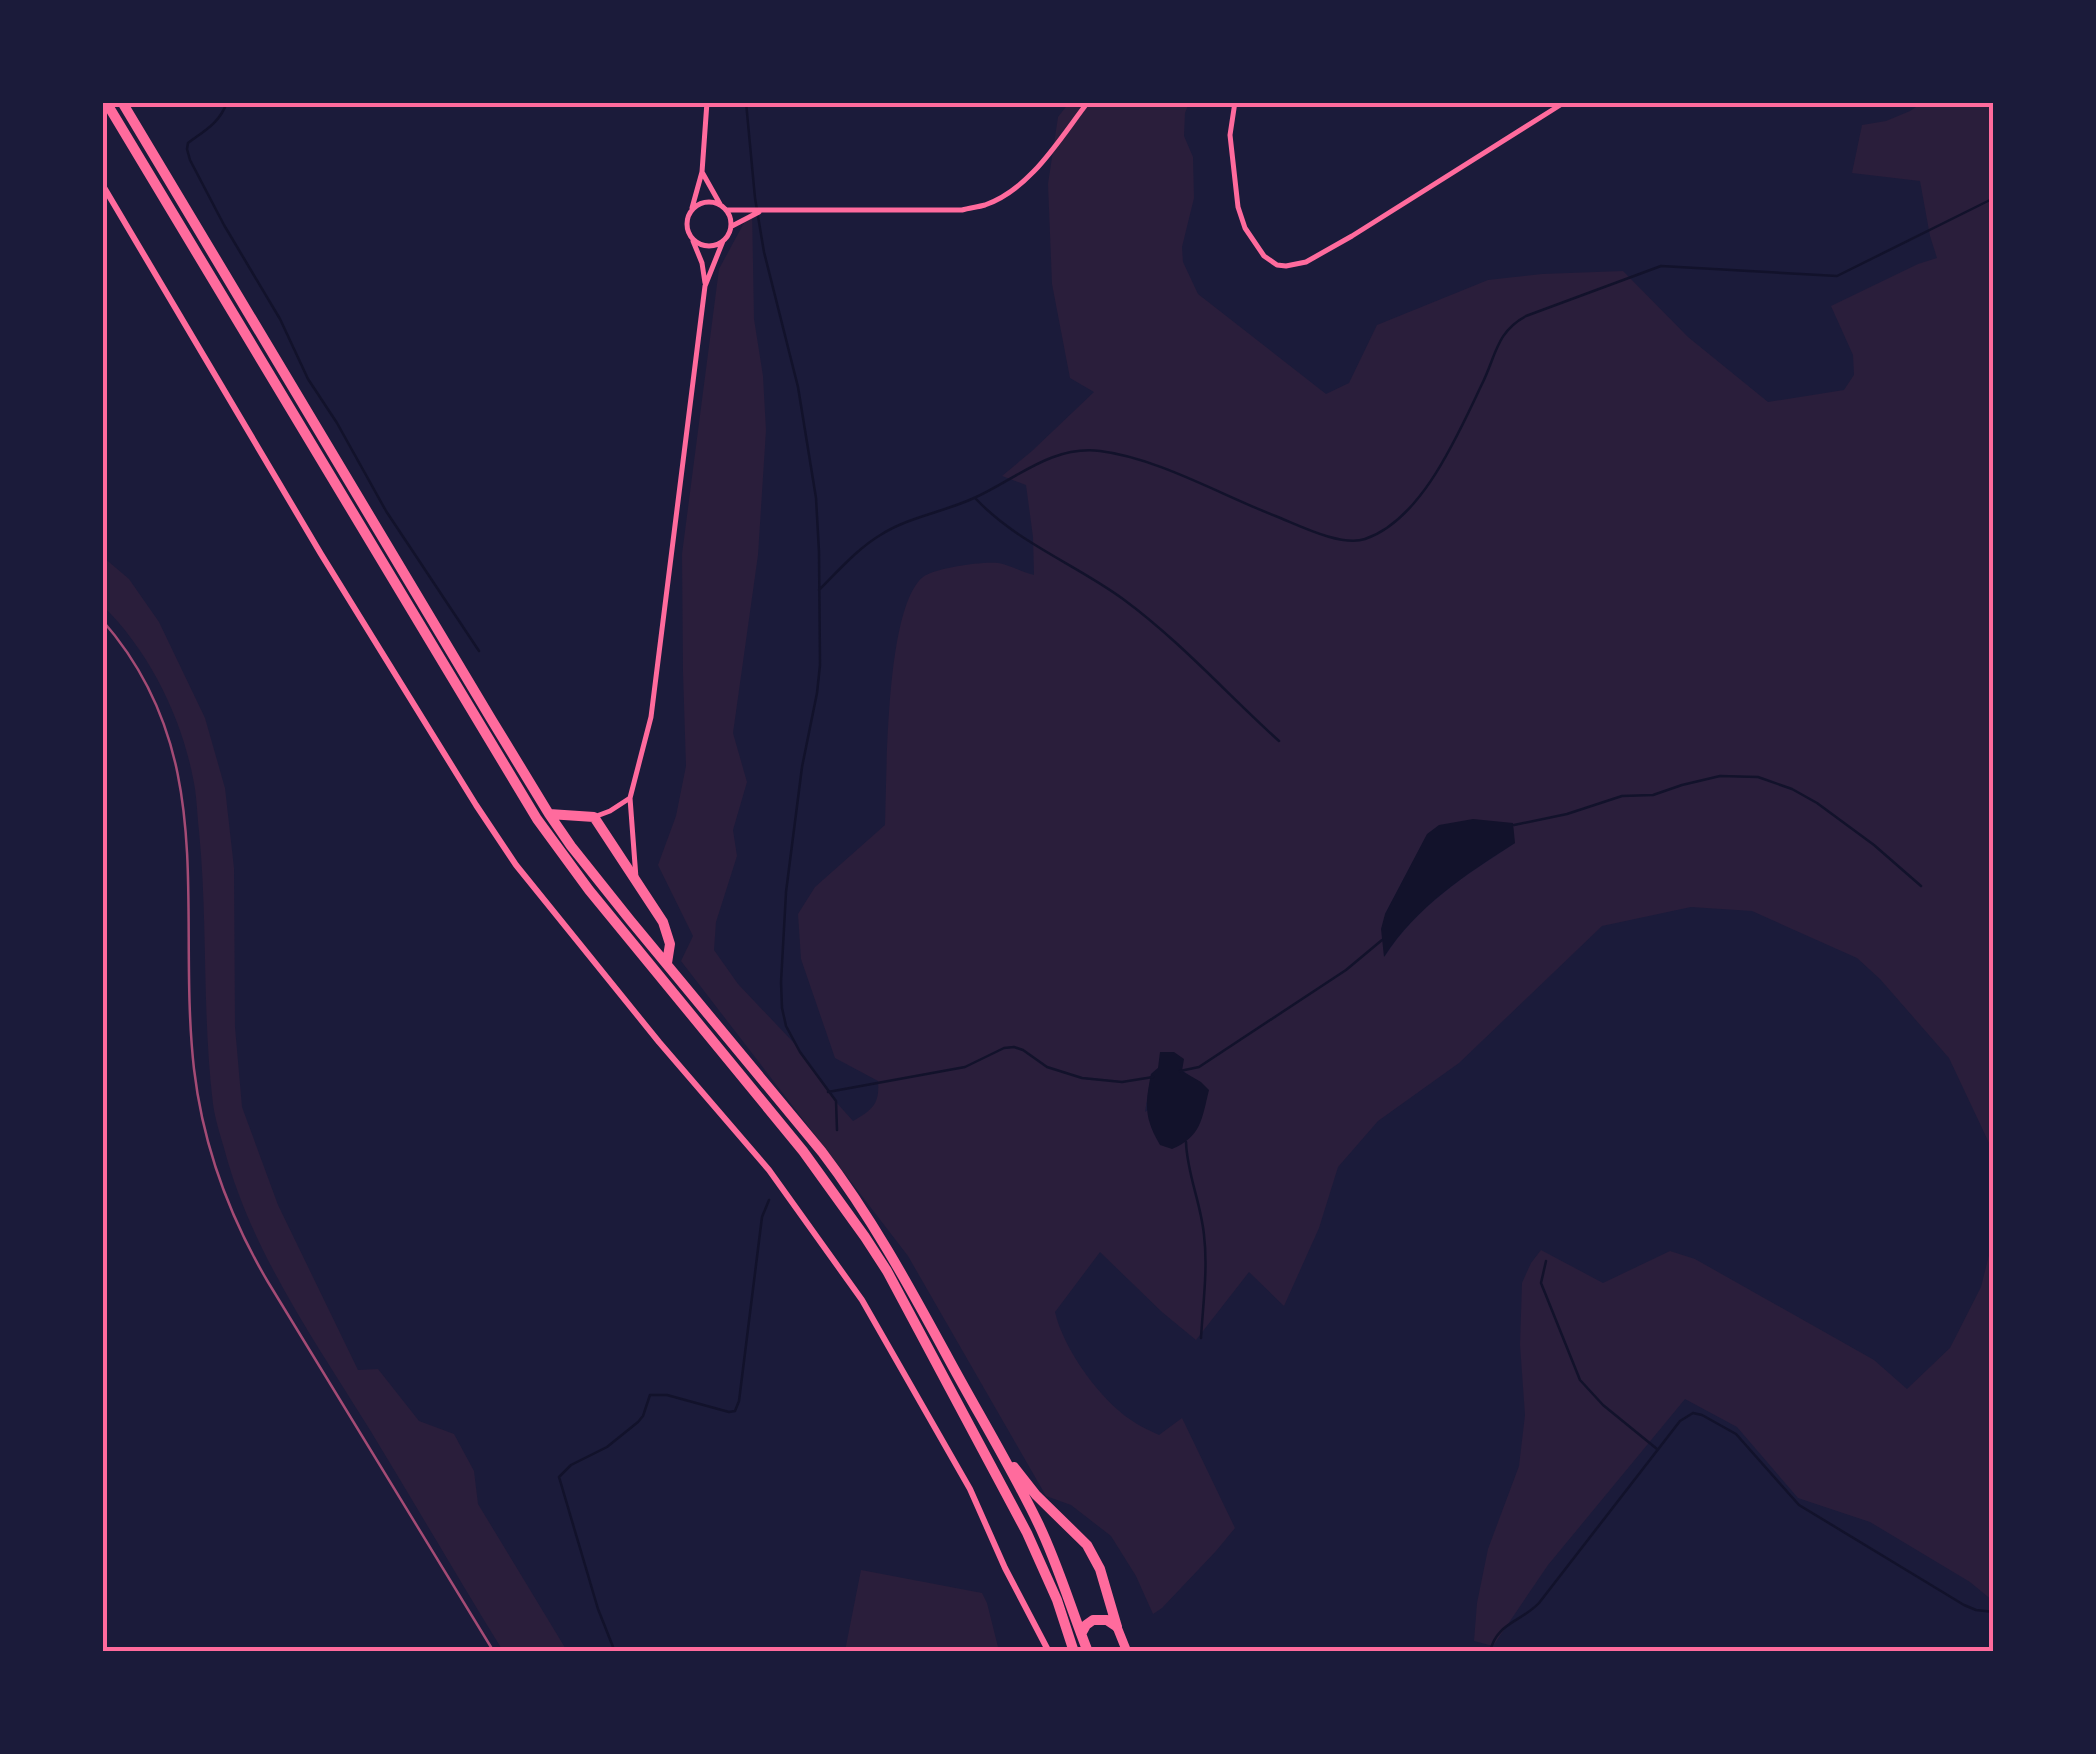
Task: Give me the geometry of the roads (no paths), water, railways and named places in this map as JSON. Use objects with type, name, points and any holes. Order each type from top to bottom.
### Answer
[{"type":"highway","points":[[106,102],[537,819],[589,890],[803,1151],[887,1271],[1028,1533],[1074,1652]]},
{"type":"highway","points":[[122,102],[332,459],[549,814],[850,1190],[901,1271],[1038,1523],[1088,1652]]},
{"type":"highway","points":[[549,814],[594,817],[663,922],[670,944],[667,962]]},
{"type":"highway","points":[[995,1440],[1036,1495],[1087,1544],[1100,1569],[1117,1626]]},
{"type":"highway","points":[[1081,1634],[1093,1620],[1107,1620],[1117,1626]]},
{"type":"main road","points":[[1117,1626],[1127,1652]]},
{"type":"street","points":[[706,286],[687,221],[702,172],[707,102]]},
{"type":"street","points":[[727,210],[962,210],[986,204],[1008,194],[1028,177],[1088,102]]},
{"type":"street","points":[[1235,102],[1230,134],[1238,207],[1245,228],[1264,256],[1286,266],[1306,262],[1352,236],[1565,102]]},
{"type":"street","points":[[702,172],[727,210],[732,226]]},
{"type":"street","points":[[102,184],[352,605],[516,866],[769,1170],[862,1300],[970,1489],[1049,1652]]},
{"type":"street","points":[[690,213],[704,202],[720,204]]},
{"type":"street","points":[[636,878],[630,798],[651,717],[706,286],[732,226],[762,210]]},
{"type":"street","points":[[688,230],[707,246],[723,241]]},
{"type":"street","points":[[594,817],[630,798]]},
{"type":"waterway","points":[[227,102],[216,121],[188,143],[190,160],[280,319],[308,379],[386,511],[479,651]]},
{"type":"waterway","points":[[746,102],[755,198],[764,252],[798,387],[816,498],[819,552],[820,665],[786,892],[782,1008],[786,1026],[800,1052],[836,1101],[837,1130]]},
{"type":"waterway","points":[[819,590],[857,553],[892,528],[974,498],[1049,458],[1082,451],[1145,461],[1321,534],[1345,540],[1365,539],[1385,529],[1421,495],[1462,427],[1503,337],[1526,316],[1661,266],[1837,276],[1994,198]]},
{"type":"waterway","points":[[976,499],[1028,541],[1105,586],[1144,615],[1279,741]]},
{"type":"waterway","points":[[1514,825],[1567,814],[1622,796],[1653,795],[1720,776],[1758,777],[1817,803],[1921,886]]},
{"type":"waterway","points":[[1180,1071],[1199,1067],[1346,970],[1382,940]]},
{"type":"waterway","points":[[828,1092],[965,1067],[1014,1047],[1047,1067],[1082,1078],[1122,1082],[1153,1077]]},
{"type":"waterway","points":[[1186,1142],[1205,1248],[1201,1338]]},
{"type":"waterway","points":[[615,1652],[598,1609],[559,1477],[638,1422],[650,1395],[667,1395],[735,1411],[762,1217],[769,1200]]},
{"type":"waterway","points":[[1546,1261],[1541,1283],[1580,1380],[1603,1405],[1657,1449]]},
{"type":"waterway","points":[[1490,1652],[1503,1629],[1539,1603],[1680,1421],[1693,1413],[1736,1434],[1799,1505],[1964,1605],[1994,1612]]},
{"type":"railway","points":[[102,620],[139,671],[164,724],[179,779],[186,835],[194,1069],[204,1125],[220,1180],[241,1232],[268,1282],[494,1652]]}]
